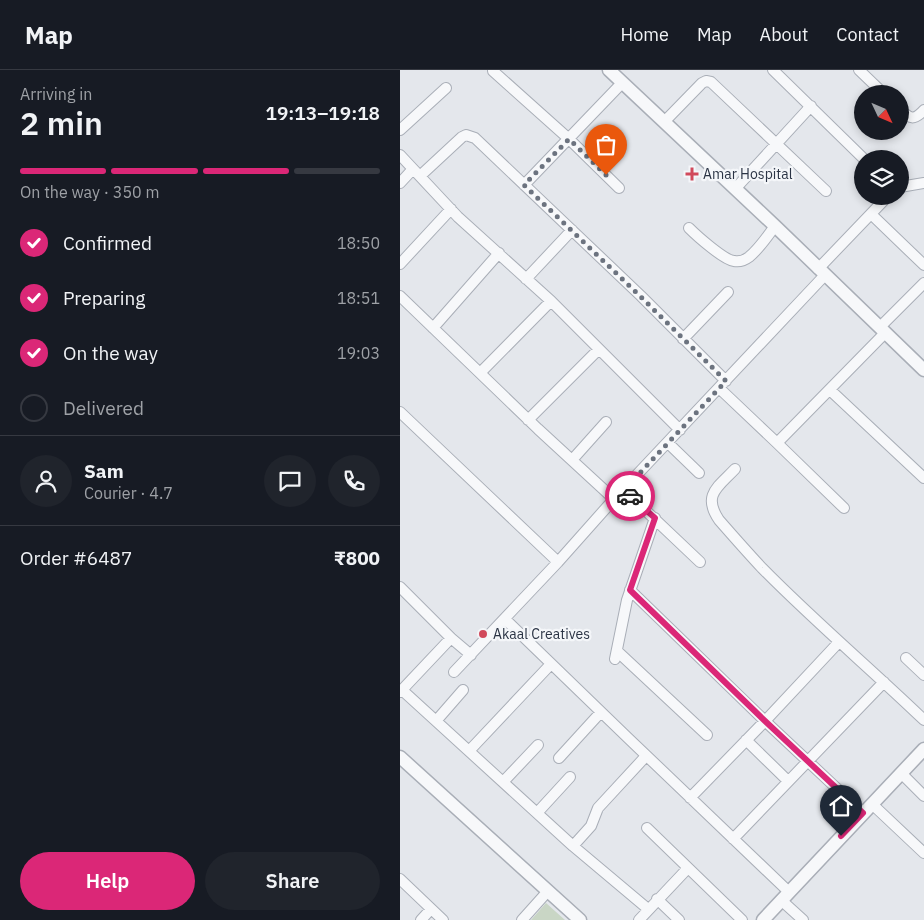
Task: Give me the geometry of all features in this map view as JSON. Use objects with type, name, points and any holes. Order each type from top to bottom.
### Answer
[{"type":"street","points":[[608,70],[775,226],[924,370]]},
{"type":"street","points":[[773,70],[855,150]]},
{"type":"street","points":[[859,70],[875,85]]},
{"type":"street","points":[[493,71],[569,139],[619,188]]},
{"type":"street","points":[[664,122],[702,83],[706,81],[711,82],[826,191]]},
{"type":"street","points":[[524,185],[622,83]]},
{"type":"street","points":[[400,130],[446,88]]},
{"type":"street","points":[[734,188],[811,106]]},
{"type":"street","points":[[909,117],[914,118],[924,110]]},
{"type":"street","points":[[400,183],[462,137],[466,135],[475,138],[683,339],[722,385],[777,443],[844,508]]},
{"type":"street","points":[[400,155],[451,209],[551,301],[680,430]]},
{"type":"street","points":[[909,185],[924,184]]},
{"type":"street","points":[[454,672],[506,619],[614,499],[722,385],[880,205]]},
{"type":"street","points":[[400,264],[451,209]]},
{"type":"street","points":[[871,214],[924,265]]},
{"type":"street","points":[[689,228],[723,256],[733,261],[740,261],[748,258],[761,245],[775,226]]},
{"type":"street","points":[[526,279],[572,230]]},
{"type":"street","points":[[433,328],[499,253]]},
{"type":"street","points":[[777,443],[830,390],[924,283]]},
{"type":"street","points":[[683,339],[728,292]]},
{"type":"street","points":[[400,296],[528,420],[614,499]]},
{"type":"street","points":[[480,373],[551,301]]},
{"type":"street","points":[[528,420],[599,349]]},
{"type":"street","points":[[830,390],[924,478]]},
{"type":"street","points":[[400,412],[558,562]]},
{"type":"street","points":[[572,460],[606,422]]},
{"type":"street","points":[[668,443],[699,472]]},
{"type":"street","points":[[735,469],[714,492],[711,498],[718,520],[763,568],[839,642],[924,720]]},
{"type":"street","points":[[624,490],[700,562]]},
{"type":"street","points":[[655,518],[626,600],[616,655],[707,735]]},
{"type":"street","points":[[400,587],[451,638],[471,655]]},
{"type":"street","points":[[630,590],[863,813]]},
{"type":"street","points":[[506,619],[733,839],[785,896],[803,920]]},
{"type":"street","points":[[451,638],[401,691],[573,846],[648,909]]},
{"type":"street","points":[[690,798],[839,642]]},
{"type":"street","points":[[906,658],[924,675]]},
{"type":"street","points":[[469,751],[551,664]]},
{"type":"street","points":[[733,839],[884,682]]},
{"type":"street","points":[[436,721],[464,690]]},
{"type":"street","points":[[559,758],[601,712]]},
{"type":"street","points":[[746,740],[788,781]]},
{"type":"street","points":[[503,782],[538,745]]},
{"type":"street","points":[[763,920],[924,749]]},
{"type":"street","points":[[573,846],[591,826],[598,808],[646,756]]},
{"type":"street","points":[[400,757],[580,920]]},
{"type":"street","points":[[901,773],[924,796]]},
{"type":"street","points":[[537,813],[570,777]]},
{"type":"street","points":[[872,804],[924,853]]},
{"type":"street","points":[[647,828],[742,920]]},
{"type":"street","points":[[639,920],[688,868]]},
{"type":"street","points":[[400,879],[442,920]]},
{"type":"street","points":[[522,920],[548,891]]},
{"type":"street","points":[[657,899],[679,920]]},
{"type":"street","points":[[421,920],[431,909]]},
{"type":"green space","points":[[546,903],[565,920],[531,920]]},
{"type":"way so far","points":[[606,175],[569,139],[524,185],[726,381],[624,490],[630,496]]},
{"type":"place","name":"Amar Hospital","points":[[692,174]]},
{"type":"place","name":"Akaal Creatives","points":[[483,634]]},
{"type":"route","points":[[630,496],[655,518],[630,590],[863,813],[841,836]]}]
